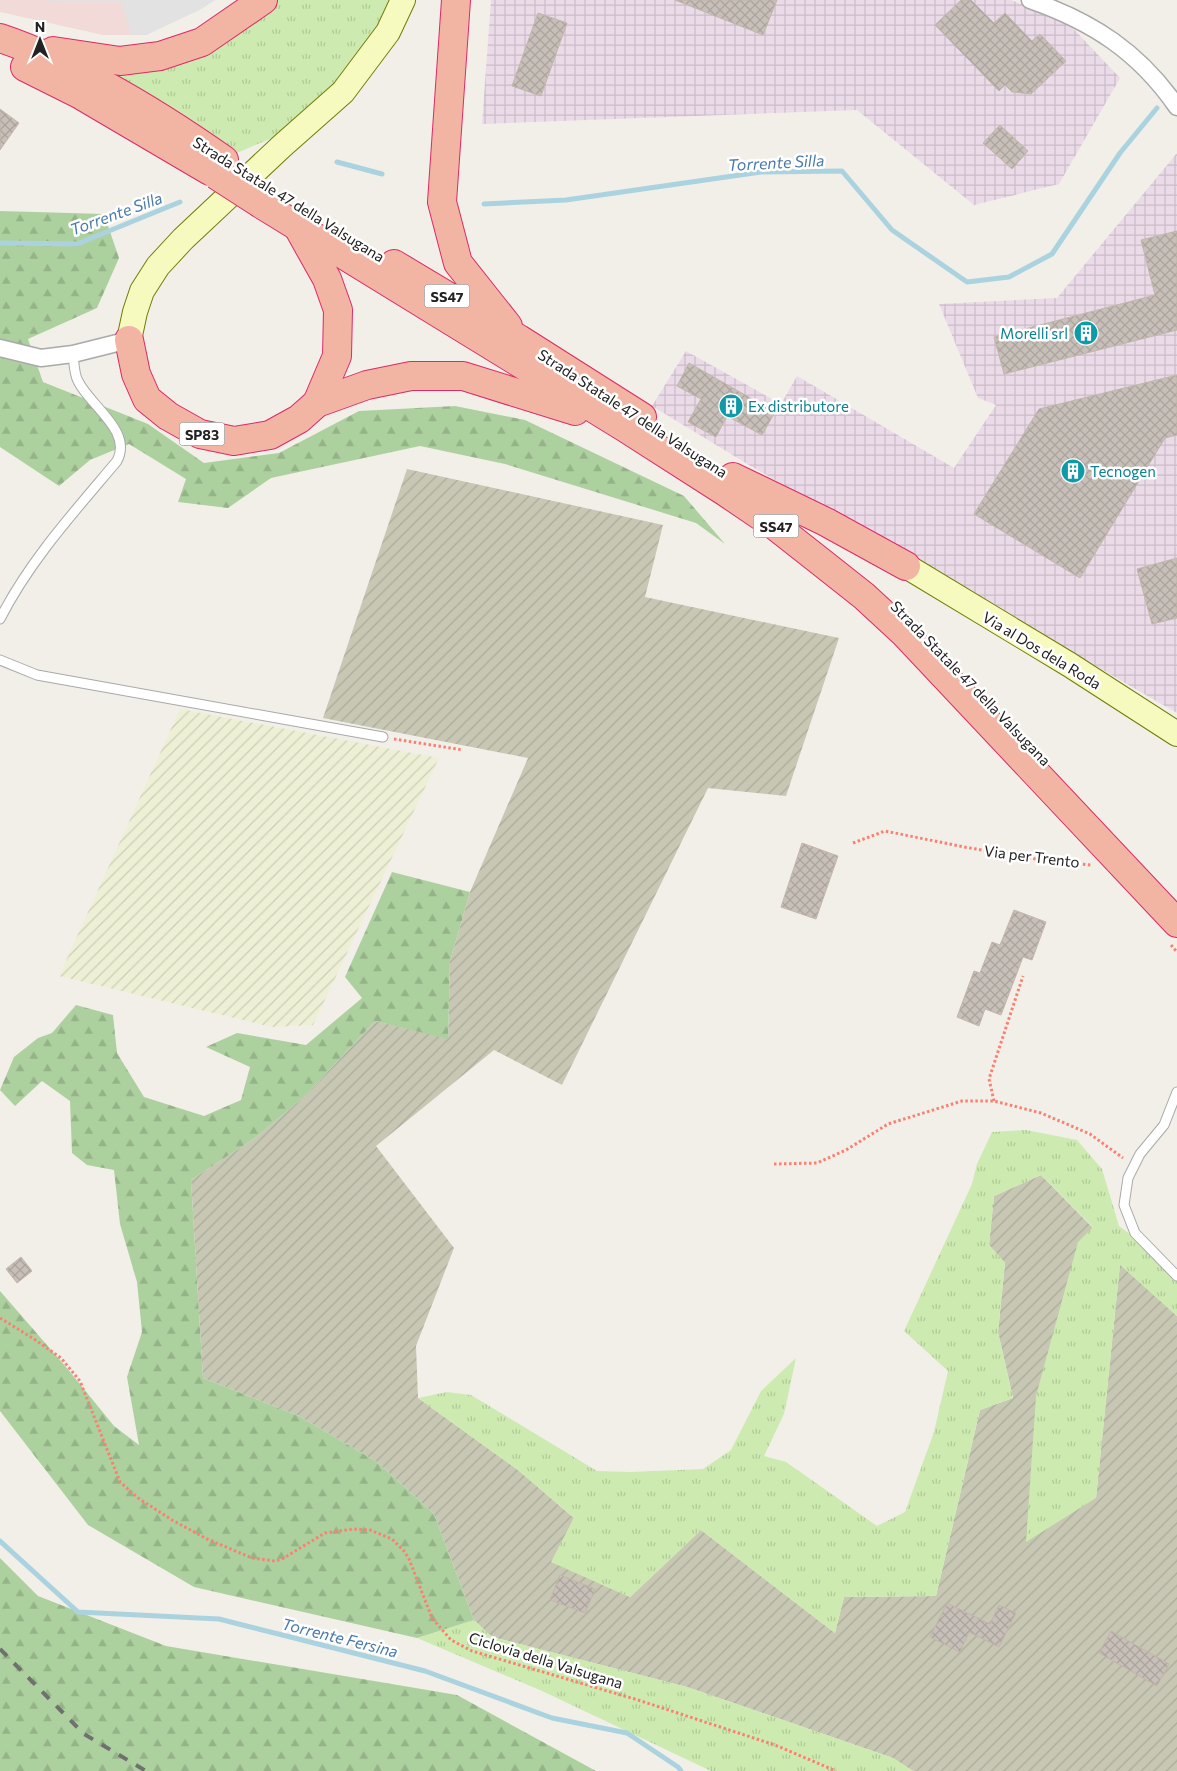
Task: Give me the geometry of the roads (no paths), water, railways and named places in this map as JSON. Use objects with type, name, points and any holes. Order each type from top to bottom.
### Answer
[{"type":"highway","points":[[28,48],[120,60],[160,56],[202,42],[263,0]]},
{"type":"highway","points":[[456,0],[442,202],[458,263],[518,339]]},
{"type":"highway","name":"Strada Statale 47 della Valsugana","points":[[0,38],[28,48],[86,76],[176,126],[220,168]]},
{"type":"highway","name":"Strada Statale 47 della Valsugana","points":[[0,58],[17,64],[78,94],[220,168],[265,196],[518,339],[733,477],[838,551],[919,624],[1177,903]]},
{"type":"highway","name":"Strada Statale 47 della Valsugana","points":[[265,196],[297,226],[624,427],[774,525],[864,596],[904,633],[1174,934]]},
{"type":"highway","name":"SP83","points":[[129,340],[136,374],[147,399],[168,416],[200,434],[234,440],[270,435],[299,419],[317,403],[337,356],[338,310],[327,279],[297,226]]},
{"type":"highway","points":[[317,403],[367,385],[411,376],[463,376],[624,427]]},
{"type":"highway","points":[[733,477],[826,522],[906,566]]},
{"type":"main road","name":"SP83","points":[[129,340],[134,312],[142,291],[158,266],[183,239],[275,152],[343,92],[388,32],[403,0]]},
{"type":"main road","name":"Via al Dos dela Roda","points":[[906,566],[1177,734]]},
{"type":"street","points":[[1030,0],[1058,9],[1109,37],[1145,68],[1165,90],[1177,107]]},
{"type":"street","points":[[0,348],[40,358],[73,354],[129,340]]},
{"type":"lane","points":[[0,619],[13,594],[48,543],[117,461],[122,452],[118,432],[77,380],[73,354]]},
{"type":"lane","points":[[0,660],[37,675],[383,737]]},
{"type":"lane","points":[[1177,1092],[1164,1125],[1140,1154],[1128,1178],[1124,1205],[1135,1233],[1177,1276]]},
{"type":"waterway","name":"Torrente Silla","points":[[484,204],[566,200],[761,172],[842,171],[892,230],[967,282],[1009,277],[1052,254],[1120,153],[1157,108]]},
{"type":"waterway","name":"Torrente Silla","points":[[337,162],[382,174]]},
{"type":"waterway","name":"Torrente Silla","points":[[0,243],[77,244],[180,202]]},
{"type":"waterway","name":"Torrente Fersina","points":[[0,1541],[78,1612],[219,1619],[425,1671],[552,1718],[627,1733],[678,1767],[681,1771]]},
{"type":"railway","points":[[0,1649],[84,1734],[146,1771]]},
{"type":"place","name":"Morelli srl","points":[[1086,333]]},
{"type":"place","name":"Ex distributore","points":[[731,406]]},
{"type":"place","name":"Tecnogen","points":[[1073,471]]}]
